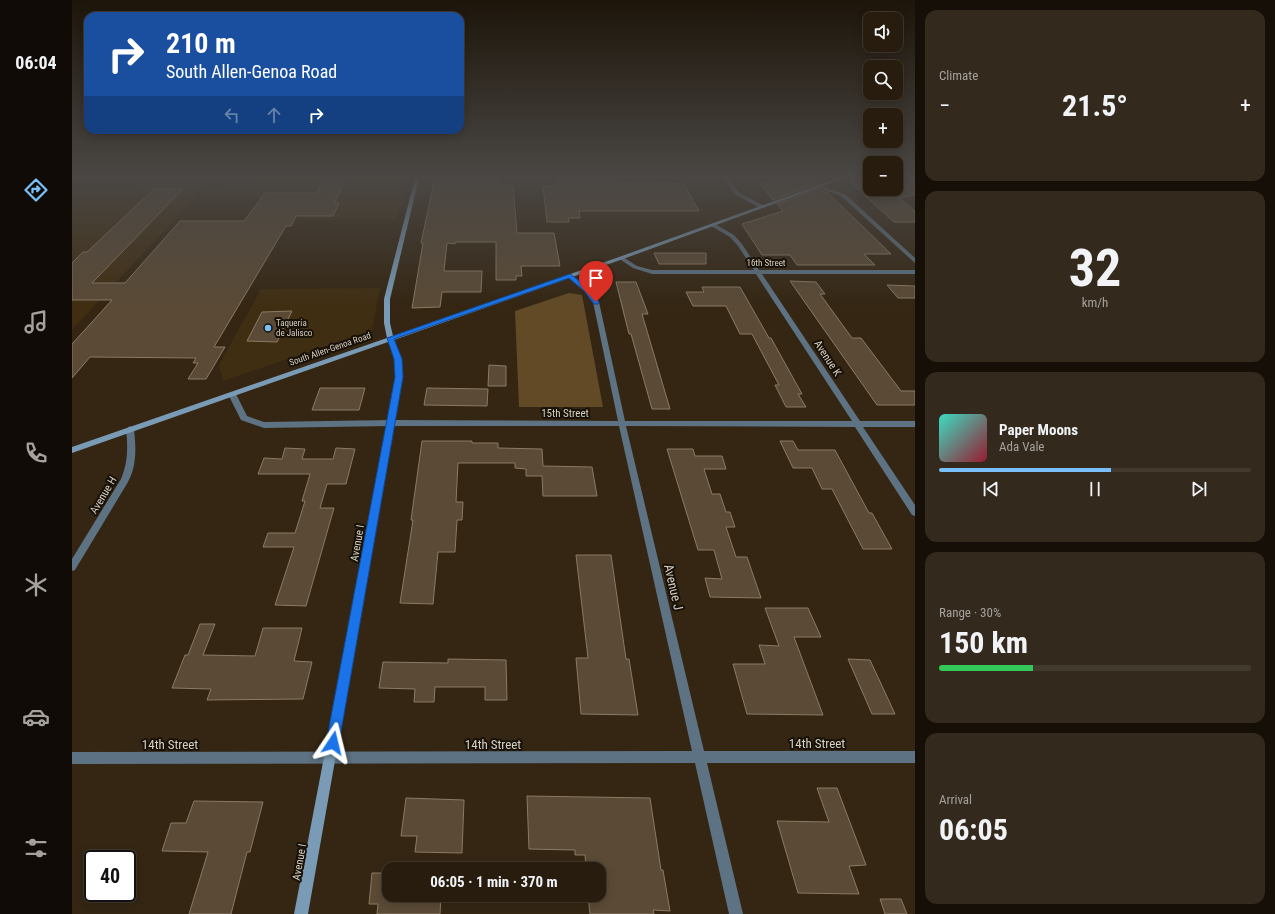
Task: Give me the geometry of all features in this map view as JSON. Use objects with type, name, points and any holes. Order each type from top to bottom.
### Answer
[{"type":"main road","name":"Avenue I","points":[[301,914],[399,377],[398,359],[390,338],[387,323],[387,300],[407,221]]},
{"type":"main road","name":"South Allen-Genoa Road","points":[[72,450],[725,221]]},
{"type":"street","points":[[871,221],[915,261]]},
{"type":"street","name":"Avenue K","points":[[713,225],[732,236],[740,245],[915,512]]},
{"type":"street","name":"16th Street","points":[[621,258],[635,267],[652,272],[915,272]]},
{"type":"street","name":"Avenue J","points":[[570,276],[586,290],[596,302],[622,424],[736,914]]},
{"type":"street","name":"15th Street","points":[[232,394],[244,418],[264,425],[915,424]]},
{"type":"street","name":"Avenue H","points":[[72,567],[125,480],[131,466],[132,452],[130,430]]},
{"type":"street","name":"14th Street","points":[[72,758],[915,757]]},
{"type":"shaded area","points":[[72,221],[173,221],[72,330]]},
{"type":"shaded area","points":[[380,288],[372,330],[223,381],[219,365],[261,289]]},
{"type":"shaded area","points":[[569,293],[582,295],[603,407],[519,407],[515,311]]},
{"type":"building","points":[[120,221],[152,221],[92,283],[125,283],[180,221],[294,221],[291,226],[286,226],[214,347],[225,347],[206,379],[188,379],[198,363],[193,363],[196,358],[90,357],[72,378],[72,344],[112,300],[72,300],[72,263],[83,252],[87,252]]},
{"type":"building","points":[[426,221],[516,221],[517,233],[554,233],[560,266],[521,266],[522,276],[516,276],[516,280],[496,280],[496,242],[447,243],[444,271],[482,271],[481,292],[442,292],[440,307],[412,308],[423,243],[421,243]]},
{"type":"building","points":[[547,221],[569,221],[569,222],[547,222]]},
{"type":"building","points":[[753,221],[857,221],[891,254],[864,254],[875,265],[797,265],[790,255],[762,255],[742,224]]},
{"type":"building","points":[[893,221],[915,221],[915,222],[894,222]]},
{"type":"building","points":[[654,253],[706,253],[706,264],[659,264]]},
{"type":"building","points":[[790,281],[816,282],[825,294],[820,294],[852,338],[861,338],[901,391],[915,391],[915,405],[877,405]]},
{"type":"building","points":[[616,282],[636,282],[648,314],[642,314],[670,409],[652,409],[631,334],[629,334]]},
{"type":"building","points":[[887,285],[915,286],[915,298],[898,298]]},
{"type":"building","points":[[702,287],[740,287],[769,338],[771,338],[802,394],[798,394],[806,407],[786,407],[775,385],[779,385],[752,334],[740,334],[726,306],[693,306],[686,292],[704,292]]},
{"type":"building","points":[[292,311],[277,342],[247,341],[262,312]]},
{"type":"building","points":[[489,365],[506,366],[506,386],[488,386]]},
{"type":"building","points":[[320,388],[365,388],[359,410],[312,410]]},
{"type":"building","points":[[427,388],[488,389],[487,406],[424,405]]},
{"type":"building","points":[[422,441],[472,441],[472,443],[498,443],[498,448],[542,449],[543,466],[592,467],[597,496],[543,496],[542,476],[526,476],[526,469],[515,468],[515,463],[458,463],[456,502],[463,502],[462,520],[457,520],[455,552],[438,552],[433,604],[400,603],[413,520],[411,520]]},
{"type":"building","points":[[780,441],[793,441],[798,450],[835,450],[869,513],[872,513],[892,549],[863,549],[832,489],[822,489],[812,468],[793,468]]},
{"type":"building","points":[[285,448],[305,449],[302,459],[333,459],[336,448],[355,449],[346,484],[327,484],[320,508],[334,508],[306,606],[275,605],[294,547],[263,547],[268,533],[295,533],[305,501],[302,501],[310,474],[258,474],[264,458],[282,459]]},
{"type":"building","points":[[667,449],[693,449],[695,456],[722,456],[726,469],[704,469],[712,494],[720,494],[726,512],[730,512],[735,527],[726,527],[736,557],[747,557],[761,598],[710,597],[705,578],[722,579],[714,550],[698,550]]},
{"type":"building","points":[[576,555],[611,555],[626,659],[629,659],[638,715],[581,714],[576,658],[588,658]]},
{"type":"building","points":[[765,608],[808,608],[821,637],[794,637],[823,715],[747,714],[733,664],[765,664],[759,645],[779,646]]},
{"type":"building","points":[[200,624],[215,624],[203,655],[255,656],[263,628],[302,628],[294,661],[312,662],[303,699],[207,700],[211,689],[172,688],[185,655],[188,655]]},
{"type":"building","points":[[448,659],[506,660],[507,700],[485,700],[485,687],[435,687],[434,702],[414,702],[415,689],[379,688],[383,662],[448,663]]},
{"type":"building","points":[[848,659],[870,660],[895,714],[872,714]]},
{"type":"building","points":[[817,788],[837,788],[866,865],[849,866],[859,894],[798,893],[777,821],[829,822]]},
{"type":"building","points":[[527,796],[650,798],[661,870],[663,870],[670,911],[653,910],[654,914],[590,914],[589,902],[606,902],[606,862],[586,862],[585,855],[575,855],[575,850],[529,849]]},
{"type":"building","points":[[406,798],[464,800],[462,853],[415,852],[417,836],[401,836]]},
{"type":"building","points":[[194,801],[263,802],[250,852],[247,852],[231,914],[189,914],[208,852],[162,851],[171,823],[186,823]]},
{"type":"building","points":[[372,873],[382,873],[382,902],[441,902],[440,914],[377,914],[378,904],[369,904]]},
{"type":"building","points":[[880,899],[901,899],[907,914],[885,914]]},
{"type":"place","name":"Taqueria de Jalisco","points":[[268,328]]},
{"type":"route","points":[[333,743],[399,377],[398,359],[390,338],[570,276],[586,290],[596,302]]}]
